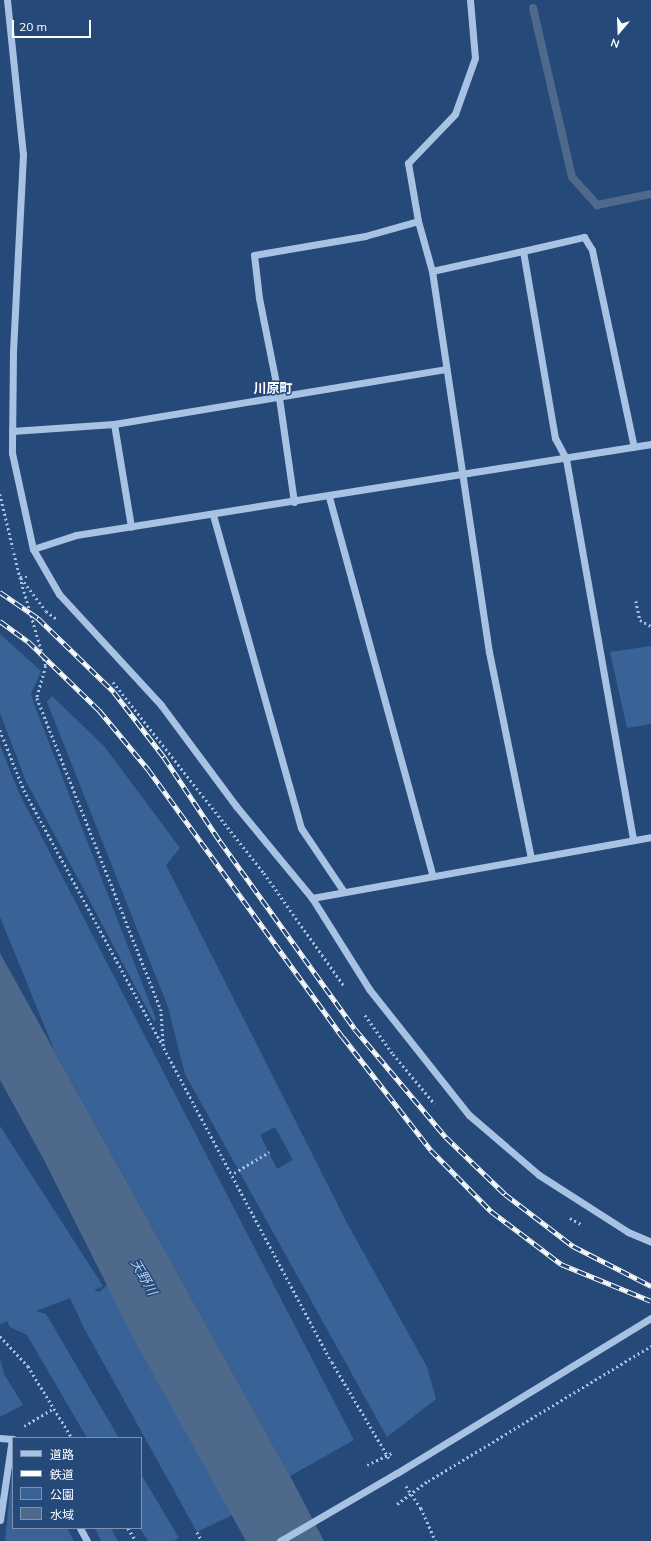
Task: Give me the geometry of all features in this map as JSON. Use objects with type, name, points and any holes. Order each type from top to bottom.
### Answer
[{"type":"street","points":[[7,0],[23,154],[13,352],[12,453],[33,549],[60,594],[161,705],[236,806],[312,898],[369,989],[469,1115],[539,1175],[628,1232],[651,1242]]},
{"type":"street","points":[[470,0],[475,58],[455,114],[408,163],[418,221],[432,271],[445,369],[489,652],[531,858]]},
{"type":"street","points":[[294,502],[278,398],[259,298],[254,255],[365,236],[418,221]]},
{"type":"street","points":[[432,271],[584,237],[592,250],[634,447]]},
{"type":"street","points":[[523,251],[555,438],[566,459],[633,840]]},
{"type":"street","points":[[12,431],[114,424],[278,398],[445,369]]},
{"type":"street","points":[[114,424],[131,526]]},
{"type":"street","points":[[33,549],[76,535],[329,497],[462,473],[566,459],[651,444]]},
{"type":"street","points":[[329,497],[433,876]]},
{"type":"street","points":[[214,515],[301,828],[344,892]]},
{"type":"street","points":[[312,898],[651,837]]},
{"type":"street","points":[[280,1541],[375,1486],[651,1318]]},
{"type":"street","points":[[0,1520],[7,1438]]},
{"type":"street","points":[[80,1529],[86,1541]]},
{"type":"path","points":[[20,578],[46,666],[37,698],[161,1009],[164,1048]]},
{"type":"path","points":[[636,601],[640,620],[651,626]]},
{"type":"path","points":[[0,730],[24,790],[332,1362],[365,1415]]},
{"type":"path","points":[[234,1174],[269,1152]]},
{"type":"path","points":[[0,1336],[28,1366],[71,1437]]},
{"type":"path","points":[[397,1504],[428,1481],[651,1346]]},
{"type":"path","points":[[7,1438],[54,1408]]},
{"type":"path","points":[[367,1465],[388,1456]]},
{"type":"path","points":[[129,1529],[136,1541]]},
{"type":"path","points":[[196,1532],[202,1541]]},
{"type":"green space","points":[[0,634],[41,671],[31,694],[34,704],[156,1019],[154,1022],[25,779],[0,713]]},
{"type":"green space","points":[[651,646],[651,724],[627,728],[610,652]]},
{"type":"green space","points":[[52,696],[104,746],[180,848],[166,865],[346,1221],[427,1367],[436,1399],[387,1437],[185,1074],[168,1007],[47,702]],"holes":[[[275,1127],[293,1160],[277,1169],[260,1135]]]},
{"type":"green space","points":[[0,745],[19,793],[354,1440],[290,1476],[55,1052],[0,917]]},
{"type":"green space","points":[[0,1126],[103,1286],[94,1290],[99,1292],[107,1285],[232,1515],[197,1532],[84,1328],[70,1298],[36,1311],[46,1314],[118,1437],[86,1437],[27,1335],[10,1327],[7,1321],[0,1324]]},
{"type":"green space","points":[[0,1358],[4,1374],[23,1405],[0,1417]]},
{"type":"green space","points":[[12,1472],[12,1529],[68,1529],[74,1541],[5,1541]]},
{"type":"green space","points":[[142,1476],[179,1538],[174,1541],[148,1541],[141,1529],[142,1529]]},
{"type":"green space","points":[[95,1529],[112,1529],[118,1541],[101,1541]]},
{"type":"water","name":"天野川","points":[[0,953],[290,1476],[324,1541],[246,1541],[135,1341],[44,1160],[0,1080]]},
{"type":"waterway","points":[[533,8],[572,177],[597,205],[651,194]]},
{"type":"railway","points":[[0,592],[38,618],[114,692],[164,757],[220,841],[355,1029],[446,1137],[505,1194],[573,1246],[651,1286]]},
{"type":"railway","points":[[0,621],[28,641],[99,710],[148,769],[343,1037],[431,1150],[491,1211],[561,1264],[651,1301]]},
{"type":"district","name":"川原町","points":[[273,388]]}]
